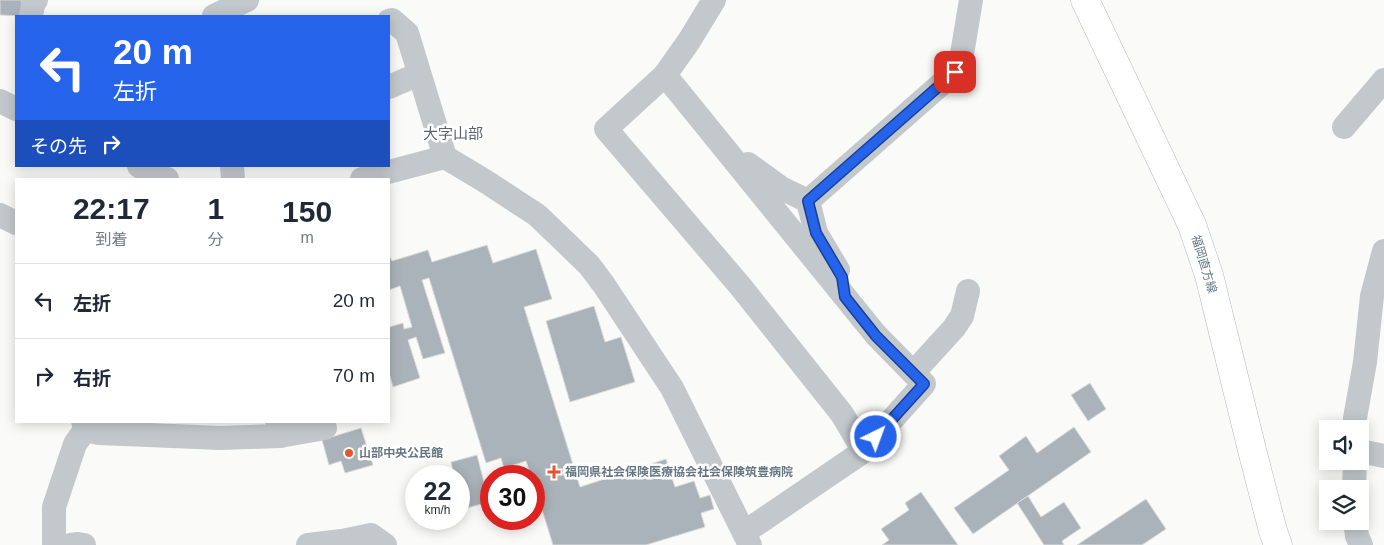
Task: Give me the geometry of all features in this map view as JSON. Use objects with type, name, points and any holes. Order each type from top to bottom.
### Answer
[{"type":"main road","name":"福岡直方線","points":[[1085,0],[1192,225],[1209,275],[1253,454],[1278,545]]},
{"type":"street","points":[[31,15],[36,0]]},
{"type":"street","points":[[216,15],[247,0]]},
{"type":"street","points":[[714,0],[665,75],[606,129],[741,286],[842,414],[864,450]]},
{"type":"street","points":[[808,201],[955,72],[961,60],[971,0]]},
{"type":"street","points":[[390,21],[392,20],[407,33],[445,157],[537,215],[589,264],[672,388],[748,538],[864,450],[924,384],[876,336],[665,75]]},
{"type":"street","points":[[390,87],[419,74]]},
{"type":"street","points":[[1344,127],[1384,80]]},
{"type":"street","points":[[712,133],[750,167],[780,188],[808,201]]},
{"type":"street","points":[[366,178],[445,157]]},
{"type":"street","points":[[141,167],[165,178]]},
{"type":"street","points":[[808,201],[816,233],[842,277],[845,297]]},
{"type":"street","points":[[0,215],[15,223]]},
{"type":"street","points":[[1355,420],[1375,363],[1372,296],[1384,251]]},
{"type":"street","points":[[913,373],[958,322],[962,316],[968,291]]},
{"type":"street","points":[[54,545],[54,507],[75,444],[84,426],[99,433],[221,438],[279,429],[325,428]]},
{"type":"street","points":[[1369,453],[1384,456]]},
{"type":"street","points":[[1356,530],[1361,545]]},
{"type":"street","points":[[308,545],[342,543],[371,535],[385,545]]},
{"type":"street","points":[[71,545],[84,545]]},
{"type":"building","points":[[0,0],[22,0],[21,15],[0,15]]},
{"type":"building","points":[[487,245],[493,263],[536,249],[552,299],[524,307],[580,487],[666,459],[675,487],[694,481],[700,498],[710,495],[714,509],[701,513],[705,527],[646,545],[553,545],[545,519],[545,465],[527,465],[526,461],[513,465],[503,465],[501,458],[486,463],[429,278],[422,280],[445,353],[423,359],[416,337],[408,340],[420,378],[393,387],[390,376],[390,327],[403,323],[404,329],[412,327],[400,286],[390,290],[390,257],[392,261],[428,250],[432,262]]},
{"type":"building","points":[[594,306],[605,342],[621,337],[635,382],[570,402],[546,321]]},
{"type":"building","points":[[1090,383],[1106,409],[1088,421],[1071,395]]},
{"type":"building","points":[[1074,427],[1091,452],[973,534],[954,508],[1009,470],[999,456],[1026,436],[1037,453]]},
{"type":"building","points":[[361,428],[373,465],[345,473],[341,461],[329,465],[322,440]]},
{"type":"building","points":[[477,455],[480,467],[480,504],[470,507],[470,465],[452,465],[451,462]]},
{"type":"building","points":[[921,492],[958,545],[882,545],[889,540],[881,529],[909,510],[905,503]]},
{"type":"building","points":[[1028,496],[1041,517],[1064,502],[1081,528],[1062,541],[1064,545],[1044,545],[1017,503]]},
{"type":"building","points":[[1146,499],[1166,529],[1142,545],[1077,545]]},
{"type":"place","name":"山部中央公民館","points":[[349,453]]},
{"type":"place","name":"福岡県社会保険医療協会社会保険筑豊病院","points":[[554,472]]},
{"type":"district","name":"大字山部","points":[[453,133]]},
{"type":"route","points":[[876,437],[924,384],[876,336],[845,297],[842,277],[816,233],[808,201],[955,72]]}]
